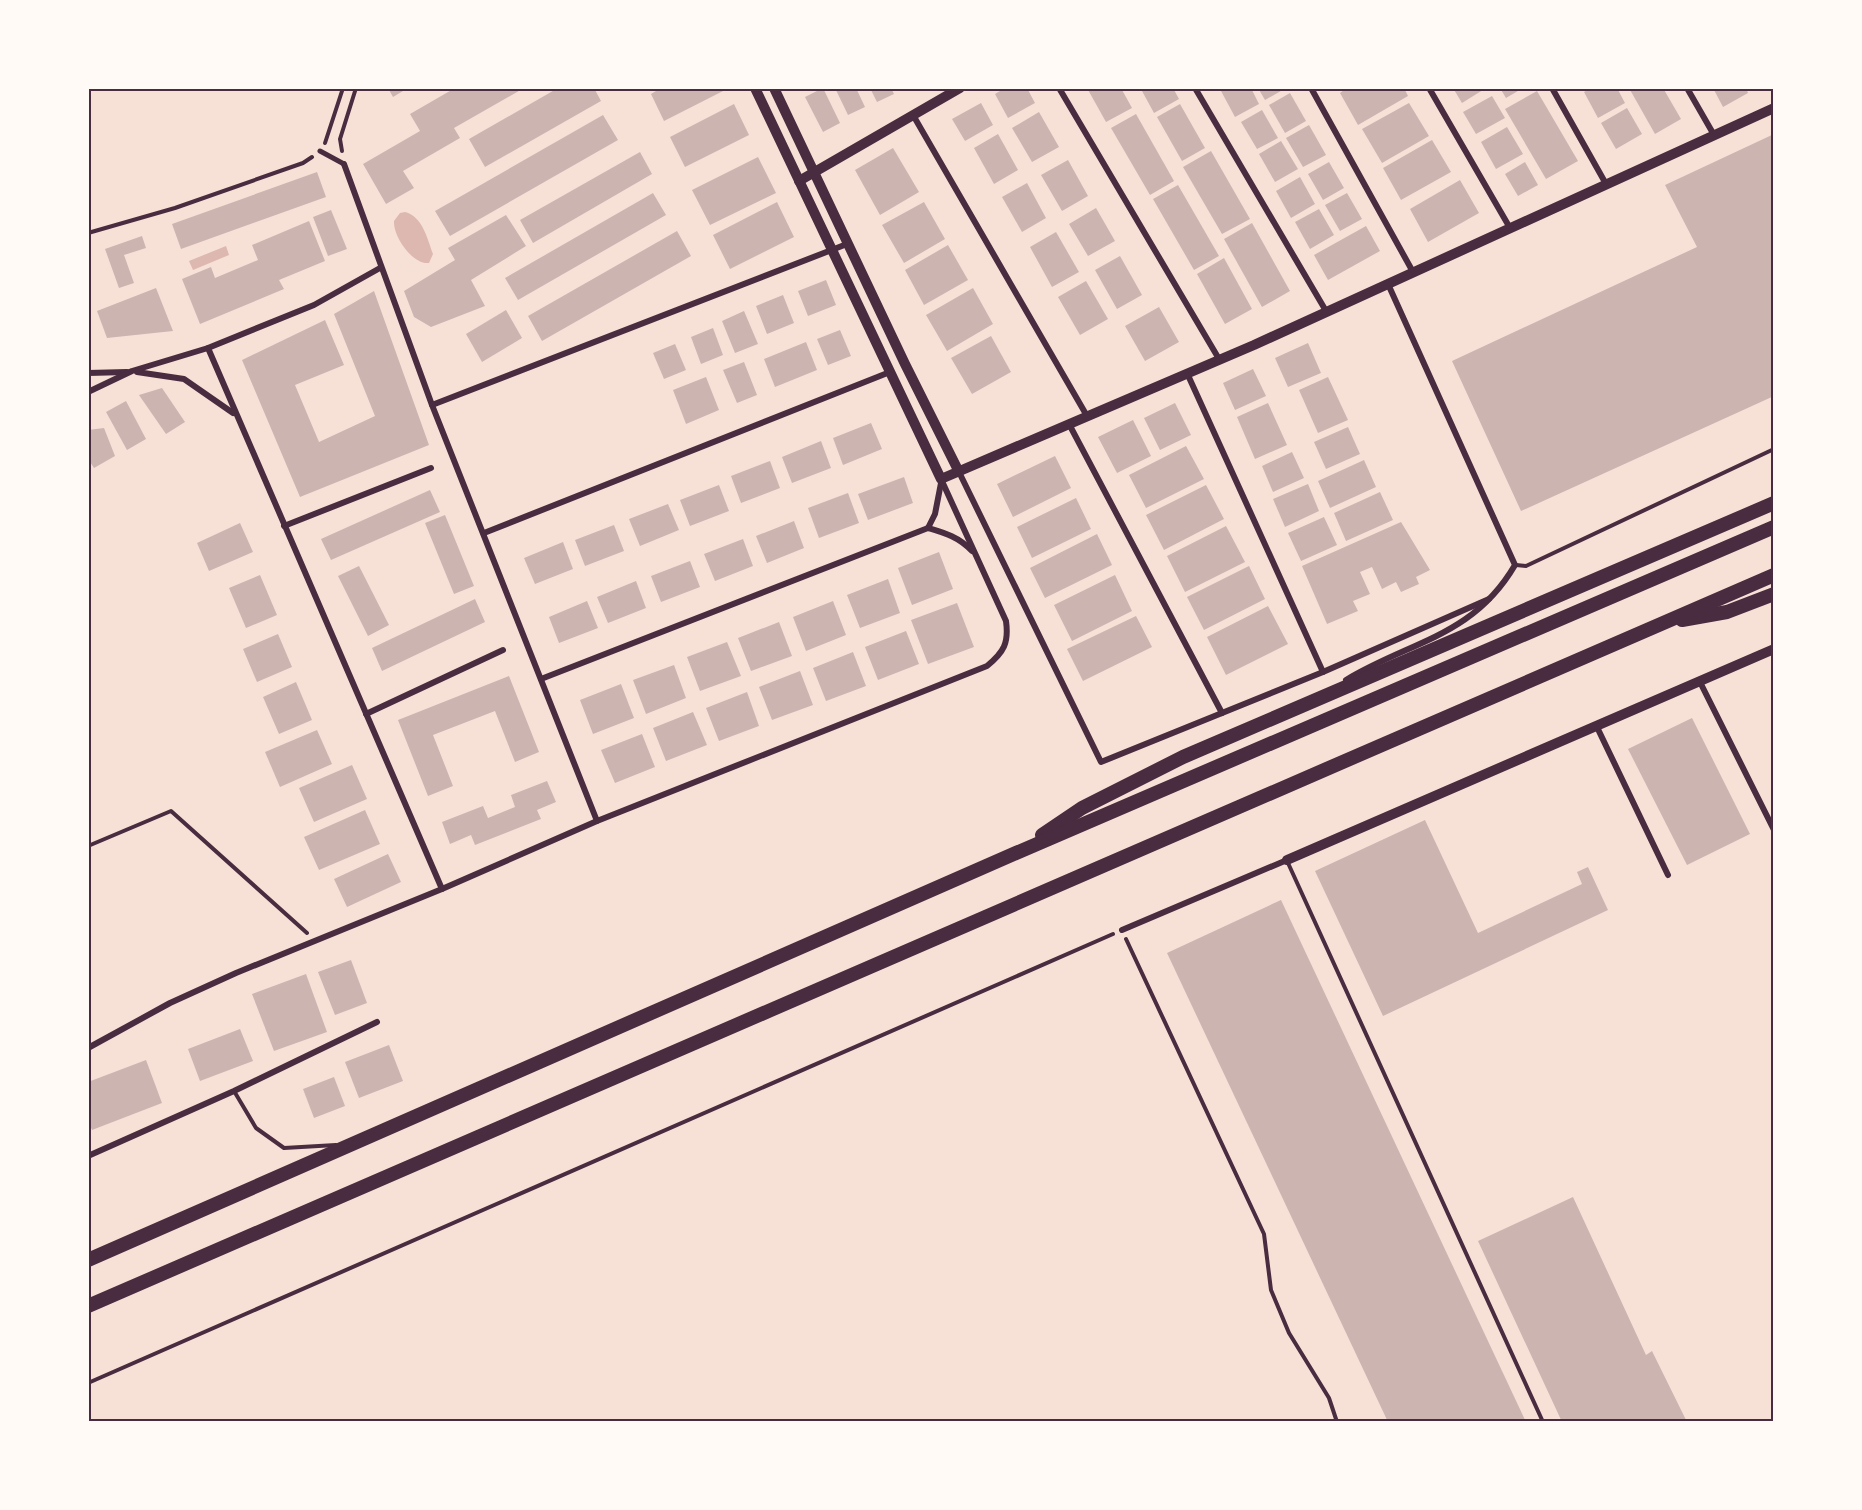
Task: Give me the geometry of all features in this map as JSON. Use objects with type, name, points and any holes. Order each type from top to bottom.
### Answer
[{"type":"highway","points":[[1016,853],[1082,808],[1183,757],[1773,503]]},
{"type":"highway","points":[[88,1260],[1016,853],[1773,527]]},
{"type":"highway","points":[[88,1306],[1773,574]]},
{"type":"highway","points":[[1659,624],[1727,612],[1773,594]]},
{"type":"street","points":[[88,1048],[170,1003],[442,889],[597,820],[987,666],[1001,654],[1009,639],[1006,621],[755,88]]},
{"type":"street","points":[[774,88],[1101,762],[1323,672],[1489,599]]},
{"type":"street","points":[[799,181],[960,88]]},
{"type":"street","points":[[1059,88],[1219,359]]},
{"type":"street","points":[[1195,88],[1326,311]]},
{"type":"street","points":[[1311,88],[1413,272]]},
{"type":"street","points":[[1429,88],[1510,228]]},
{"type":"street","points":[[1552,88],[1606,184]]},
{"type":"street","points":[[1687,88],[1714,135]]},
{"type":"street","points":[[941,479],[1219,359],[1773,108]]},
{"type":"street","points":[[913,115],[1087,416]]},
{"type":"street","points":[[320,151],[344,164],[432,405],[597,820]]},
{"type":"street","points":[[432,405],[848,244]]},
{"type":"street","points":[[88,392],[132,371],[208,348],[314,305],[380,267]]},
{"type":"street","points":[[1316,700],[1359,672],[1422,645],[1465,621],[1506,581],[1515,565],[1388,283]]},
{"type":"street","points":[[208,348],[442,889]]},
{"type":"street","points":[[88,373],[132,371],[184,379],[236,415]]},
{"type":"street","points":[[484,533],[890,372]]},
{"type":"street","points":[[1187,373],[1323,672]]},
{"type":"street","points":[[1068,423],[1222,713]]},
{"type":"street","points":[[284,526],[431,468]]},
{"type":"street","points":[[928,528],[935,514],[941,479]]},
{"type":"street","points":[[540,679],[928,528],[948,533],[963,542],[977,556]]},
{"type":"street","points":[[1122,930],[1773,649]]},
{"type":"street","points":[[366,714],[503,650]]},
{"type":"street","points":[[1699,680],[1773,830]]},
{"type":"street","points":[[1596,725],[1668,875]]},
{"type":"street","points":[[88,1156],[234,1091],[377,1022]]},
{"type":"lane","points":[[1515,565],[1526,566],[1773,449]]},
{"type":"lane","points":[[1287,860],[1543,1422]]},
{"type":"lane","points":[[234,1091],[256,1128],[284,1148],[354,1144]]},
{"type":"path","points":[[88,232],[175,208],[303,163],[320,151],[329,134],[343,88]]},
{"type":"path","points":[[344,164],[340,139],[356,88]]},
{"type":"path","points":[[88,846],[171,811],[316,941]]},
{"type":"path","points":[[88,1383],[1122,930],[1264,1234],[1271,1290],[1289,1333],[1329,1398],[1337,1422]]},
{"type":"shaded area","points":[[405,212],[416,218],[424,229],[433,254],[429,263],[417,260],[400,242],[394,221],[400,213]]},
{"type":"shaded area","points":[[226,246],[229,255],[193,270],[189,261]]},
{"type":"building","points":[[388,88],[408,88],[393,97]]},
{"type":"building","points":[[455,88],[524,88],[454,128],[460,138],[403,171],[414,188],[386,204],[363,164],[420,131],[410,114]]},
{"type":"building","points":[[558,88],[594,88],[601,101],[485,167],[469,139]]},
{"type":"building","points":[[661,88],[729,88],[664,121],[651,94]]},
{"type":"building","points":[[823,88],[840,123],[823,132],[805,97]]},
{"type":"building","points":[[835,88],[856,88],[865,107],[848,115]]},
{"type":"building","points":[[870,88],[891,88],[894,94],[877,102]]},
{"type":"building","points":[[1005,88],[1027,88],[1035,103],[1008,118],[995,94]]},
{"type":"building","points":[[1087,88],[1121,88],[1132,108],[1106,122]]},
{"type":"building","points":[[1146,88],[1173,88],[1179,99],[1154,113],[1142,91]]},
{"type":"building","points":[[1225,88],[1251,88],[1259,104],[1235,117],[1221,91]]},
{"type":"building","points":[[1258,88],[1286,88],[1265,100]]},
{"type":"building","points":[[1347,88],[1404,88],[1408,96],[1358,125],[1340,93]]},
{"type":"building","points":[[1453,88],[1486,88],[1462,103]]},
{"type":"building","points":[[1500,88],[1523,88],[1506,98]]},
{"type":"building","points":[[1591,88],[1617,88],[1625,103],[1598,118],[1584,92]]},
{"type":"building","points":[[1629,88],[1663,88],[1681,119],[1655,134]]},
{"type":"building","points":[[1713,88],[1746,88],[1748,93],[1723,107]]},
{"type":"building","points":[[1537,91],[1578,161],[1546,179],[1505,109]]},
{"type":"building","points":[[1290,93],[1306,121],[1285,133],[1269,105]]},
{"type":"building","points":[[1492,96],[1505,118],[1476,134],[1463,112]]},
{"type":"building","points":[[981,103],[993,125],[965,141],[952,119]]},
{"type":"building","points":[[1409,103],[1429,136],[1382,163],[1362,129]]},
{"type":"building","points":[[734,104],[749,135],[685,167],[670,137]]},
{"type":"building","points":[[1180,104],[1205,148],[1182,161],[1157,117]]},
{"type":"building","points":[[1627,108],[1642,134],[1616,149],[1601,123]]},
{"type":"building","points":[[1262,110],[1278,138],[1257,149],[1241,122]]},
{"type":"building","points":[[1039,112],[1059,147],[1032,162],[1012,128]]},
{"type":"building","points":[[1136,114],[1174,181],[1150,195],[1111,128]]},
{"type":"building","points":[[603,115],[618,140],[450,236],[435,211]]},
{"type":"building","points":[[1309,125],[1326,155],[1303,167],[1286,138]]},
{"type":"building","points":[[1507,127],[1523,154],[1496,169],[1481,142]]},
{"type":"building","points":[[998,134],[1018,170],[994,184],[974,148]]},
{"type":"building","points":[[1774,134],[1774,396],[1521,511],[1452,361],[1697,247],[1665,185]]},
{"type":"building","points":[[1432,140],[1451,172],[1401,200],[1383,168]]},
{"type":"building","points":[[1281,141],[1298,169],[1275,182],[1259,154]]},
{"type":"building","points":[[893,148],[919,192],[880,215],[855,170]]},
{"type":"building","points":[[1211,151],[1250,219],[1222,234],[1183,167]]},
{"type":"building","points":[[640,152],[652,174],[533,243],[520,220]]},
{"type":"building","points":[[758,157],[776,193],[710,225],[692,190]]},
{"type":"building","points":[[1068,160],[1088,196],[1062,211],[1041,175]]},
{"type":"building","points":[[1329,162],[1344,188],[1323,200],[1308,174]]},
{"type":"building","points":[[1525,162],[1538,185],[1518,196],[1505,174]]},
{"type":"building","points":[[317,172],[326,197],[181,249],[172,224]]},
{"type":"building","points":[[1300,177],[1315,204],[1291,218],[1276,191]]},
{"type":"building","points":[[1460,180],[1479,213],[1428,242],[1410,209]]},
{"type":"building","points":[[1027,183],[1046,218],[1022,232],[1002,197]]},
{"type":"building","points":[[1178,185],[1219,256],[1194,270],[1153,199]]},
{"type":"building","points":[[653,193],[666,215],[518,300],[505,278]]},
{"type":"building","points":[[1347,193],[1362,219],[1340,231],[1325,205]]},
{"type":"building","points":[[777,202],[794,237],[730,269],[713,235]]},
{"type":"building","points":[[924,202],[945,239],[904,263],[882,225]]},
{"type":"building","points":[[1096,208],[1115,241],[1088,256],[1069,224]]},
{"type":"building","points":[[1319,209],[1334,235],[1310,249],[1295,222]]},
{"type":"building","points":[[331,210],[347,249],[328,256],[313,217]]},
{"type":"building","points":[[506,215],[526,246],[471,280],[485,306],[431,327],[414,317],[404,291],[455,260],[448,248]]},
{"type":"building","points":[[309,221],[325,261],[279,280],[284,289],[200,324],[182,279],[211,267],[215,278],[258,260],[252,245]]},
{"type":"building","points":[[1252,223],[1290,291],[1262,307],[1224,239]]},
{"type":"building","points":[[1366,226],[1380,251],[1328,280],[1314,255]]},
{"type":"building","points":[[677,231],[691,256],[542,341],[528,316]]},
{"type":"building","points":[[1056,232],[1079,272],[1052,287],[1030,247]]},
{"type":"building","points":[[142,236],[146,248],[124,255],[134,283],[119,288],[105,249]]},
{"type":"building","points":[[948,245],[968,280],[924,305],[905,270]]},
{"type":"building","points":[[1120,256],[1142,295],[1117,309],[1095,270]]},
{"type":"building","points":[[1224,258],[1252,309],[1225,324],[1197,274]]},
{"type":"building","points":[[826,280],[836,305],[808,316],[798,291]]},
{"type":"building","points":[[1086,281],[1108,319],[1080,335],[1058,297]]},
{"type":"building","points":[[156,288],[173,331],[107,338],[97,311]]},
{"type":"building","points":[[973,288],[993,324],[947,351],[926,315]]},
{"type":"building","points":[[374,291],[429,445],[300,497],[242,360],[325,320],[344,365],[295,385],[319,442],[375,416],[334,314]]},
{"type":"building","points":[[783,295],[794,323],[767,334],[756,306]]},
{"type":"building","points":[[1159,307],[1179,342],[1145,361],[1125,326]]},
{"type":"building","points":[[506,310],[522,338],[482,362],[466,334]]},
{"type":"building","points":[[744,311],[758,344],[735,353],[722,321]]},
{"type":"building","points":[[713,328],[723,355],[701,364],[691,337]]},
{"type":"building","points":[[840,330],[851,356],[828,365],[817,339]]},
{"type":"building","points":[[991,336],[1011,372],[972,394],[951,358]]},
{"type":"building","points":[[806,342],[817,370],[775,387],[764,359]]},
{"type":"building","points":[[1308,343],[1321,373],[1288,387],[1275,358]]},
{"type":"building","points":[[675,344],[686,370],[664,379],[653,353]]},
{"type":"building","points":[[744,362],[757,395],[737,403],[723,370]]},
{"type":"building","points":[[1253,369],[1266,396],[1235,410],[1223,383]]},
{"type":"building","points":[[706,377],[719,410],[686,424],[673,390]]},
{"type":"building","points":[[1328,377],[1348,420],[1318,433],[1299,390]]},
{"type":"building","points":[[162,388],[185,422],[166,434],[139,395]]},
{"type":"building","points":[[126,401],[146,439],[127,450],[106,412]]},
{"type":"building","points":[[1175,403],[1191,435],[1160,450],[1144,418]]},
{"type":"building","points":[[1268,403],[1287,445],[1255,459],[1237,417]]},
{"type":"building","points":[[1133,420],[1151,456],[1117,473],[1098,437]]},
{"type":"building","points":[[871,423],[882,449],[843,465],[833,438]]},
{"type":"building","points":[[1348,427],[1360,454],[1326,469],[1314,442]]},
{"type":"building","points":[[104,428],[115,456],[94,468],[88,459],[88,430]]},
{"type":"building","points":[[821,441],[831,468],[792,483],[782,457]]},
{"type":"building","points":[[1186,446],[1204,479],[1146,508],[1129,475]]},
{"type":"building","points":[[1292,452],[1304,478],[1273,492],[1262,466]]},
{"type":"building","points":[[1055,456],[1071,488],[1013,517],[997,484]]},
{"type":"building","points":[[1364,460],[1376,487],[1330,508],[1318,481]]},
{"type":"building","points":[[770,461],[780,488],[741,503],[731,476]]},
{"type":"building","points":[[904,477],[913,503],[868,520],[858,494]]},
{"type":"building","points":[[1308,484],[1319,511],[1285,527],[1273,499]]},
{"type":"building","points":[[719,485],[729,511],[690,526],[680,500]]},
{"type":"building","points":[[1206,485],[1224,519],[1164,550],[1146,515]]},
{"type":"building","points":[[430,490],[440,512],[331,560],[321,539]]},
{"type":"building","points":[[1380,492],[1393,520],[1346,541],[1334,513]]},
{"type":"building","points":[[848,493],[859,523],[819,538],[808,508]]},
{"type":"building","points":[[1076,498],[1091,529],[1032,558],[1017,527]]},
{"type":"building","points":[[668,504],[679,530],[640,546],[629,519]]},
{"type":"building","points":[[445,515],[474,586],[454,594],[425,523]]},
{"type":"building","points":[[1324,517],[1337,545],[1301,561],[1288,533]]},
{"type":"building","points":[[794,521],[804,548],[767,563],[756,536]]},
{"type":"building","points":[[1401,522],[1430,570],[1416,577],[1419,584],[1401,592],[1396,582],[1382,589],[1372,567],[1360,572],[1370,594],[1353,601],[1358,611],[1327,624],[1302,566]]},
{"type":"building","points":[[240,523],[253,552],[209,571],[197,543]]},
{"type":"building","points":[[614,525],[624,551],[585,566],[575,540]]},
{"type":"building","points":[[1226,526],[1245,562],[1185,592],[1167,556]]},
{"type":"building","points":[[1097,534],[1112,565],[1045,598],[1030,568]]},
{"type":"building","points":[[743,539],[753,566],[715,581],[704,554]]},
{"type":"building","points":[[563,542],[573,569],[535,584],[524,558]]},
{"type":"building","points":[[939,552],[953,589],[912,605],[898,568]]},
{"type":"building","points":[[690,561],[700,587],[661,602],[651,576]]},
{"type":"building","points":[[359,566],[389,625],[368,636],[338,576]]},
{"type":"building","points":[[1249,566],[1265,599],[1204,630],[1187,597]]},
{"type":"building","points":[[260,575],[277,615],[246,628],[229,588]]},
{"type":"building","points":[[1115,575],[1132,611],[1072,641],[1054,605]]},
{"type":"building","points":[[888,579],[900,613],[860,628],[847,595]]},
{"type":"building","points":[[636,581],[646,608],[608,623],[597,597]]},
{"type":"building","points":[[475,599],[485,622],[382,671],[372,648]]},
{"type":"building","points":[[587,601],[598,628],[559,643],[549,617]]},
{"type":"building","points":[[833,601],[846,635],[806,651],[793,617]]},
{"type":"building","points":[[957,603],[974,647],[928,664],[911,620]]},
{"type":"building","points":[[1268,606],[1288,644],[1226,675],[1207,637]]},
{"type":"building","points":[[1136,616],[1152,647],[1083,681],[1067,649]]},
{"type":"building","points":[[779,622],[792,656],[751,671],[738,638]]},
{"type":"building","points":[[906,631],[919,664],[878,680],[865,647]]},
{"type":"building","points":[[278,634],[292,667],[257,682],[243,649]]},
{"type":"building","points":[[727,642],[741,676],[700,691],[687,657]]},
{"type":"building","points":[[853,652],[866,686],[826,701],[813,668]]},
{"type":"building","points":[[674,665],[686,698],[646,714],[633,680]]},
{"type":"building","points":[[800,671],[813,705],[772,720],[759,687]]},
{"type":"building","points":[[509,676],[539,752],[515,762],[495,711],[433,735],[453,786],[428,796],[398,720]]},
{"type":"building","points":[[296,682],[312,720],[279,734],[263,697]]},
{"type":"building","points":[[621,684],[634,718],[593,734],[580,700]]},
{"type":"building","points":[[747,692],[759,726],[719,741],[706,708]]},
{"type":"building","points":[[693,712],[707,745],[666,761],[653,728]]},
{"type":"building","points":[[1692,718],[1750,834],[1687,865],[1628,749]]},
{"type":"building","points":[[317,730],[332,764],[280,787],[265,752]]},
{"type":"building","points":[[642,734],[655,767],[615,783],[601,750]]},
{"type":"building","points":[[352,765],[367,799],[314,822],[299,788]]},
{"type":"building","points":[[547,781],[556,802],[537,810],[541,819],[475,845],[471,835],[450,844],[442,822],[483,806],[488,818],[515,807],[511,795]]},
{"type":"building","points":[[365,810],[380,844],[319,870],[304,837]]},
{"type":"building","points":[[1425,820],[1478,933],[1582,884],[1577,872],[1588,867],[1608,910],[1383,1016],[1315,871]]},
{"type":"building","points":[[388,854],[401,882],[347,907],[334,879]]},
{"type":"building","points":[[1281,900],[1526,1422],[1388,1422],[1167,953]]},
{"type":"building","points":[[351,960],[367,1003],[335,1015],[318,972]]},
{"type":"building","points":[[306,974],[327,1032],[274,1051],[252,994]]},
{"type":"building","points":[[240,1029],[253,1061],[200,1081],[188,1049]]},
{"type":"building","points":[[389,1045],[403,1081],[359,1098],[345,1062]]},
{"type":"building","points":[[146,1060],[162,1103],[92,1130],[88,1121],[88,1082]]},
{"type":"building","points":[[334,1077],[345,1106],[314,1118],[303,1089]]},
{"type":"building","points":[[1573,1197],[1646,1355],[1652,1351],[1687,1422],[1562,1422],[1478,1241]]}]
